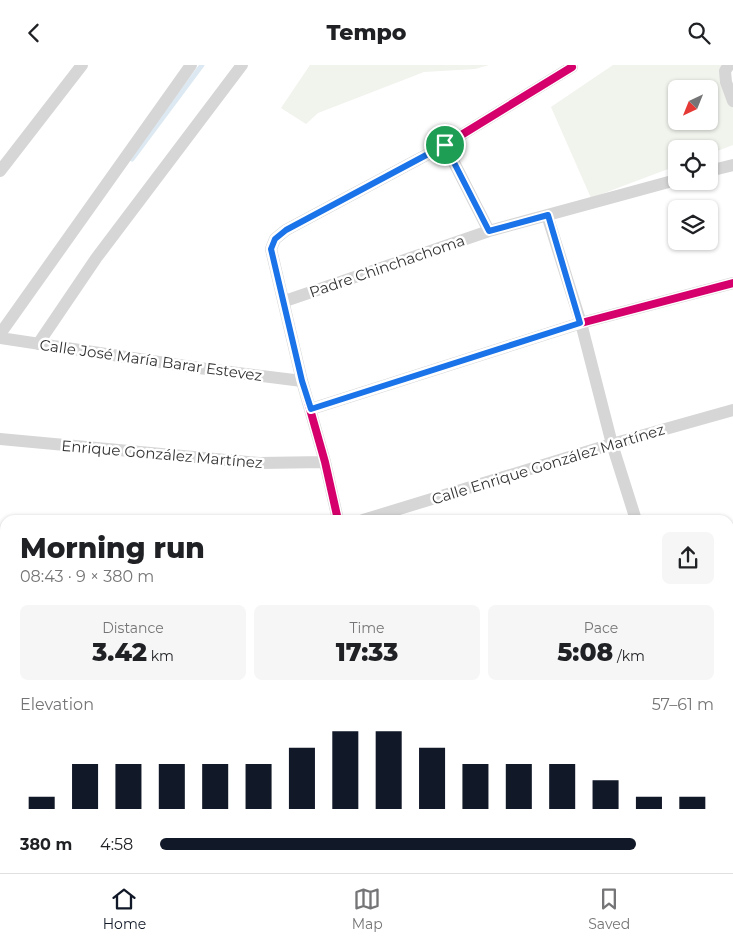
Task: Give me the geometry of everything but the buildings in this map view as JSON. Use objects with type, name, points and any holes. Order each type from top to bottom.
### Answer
[{"type":"street","points":[[0,171],[82,65]]},
{"type":"street","points":[[0,334],[191,65]]},
{"type":"street","points":[[38,344],[96,257],[242,65]]},
{"type":"street","points":[[337,515],[325,461],[302,381],[285,301],[271,249],[275,239],[286,230],[445,145],[572,67]]},
{"type":"street","points":[[727,68],[726,82],[733,101]]},
{"type":"street","points":[[445,145],[489,231]]},
{"type":"street","points":[[718,169],[733,165]]},
{"type":"street","name":"Padre Chinchachoma","points":[[285,301],[489,231],[668,182]]},
{"type":"street","points":[[548,215],[580,323],[612,444],[634,515]]},
{"type":"street","points":[[311,409],[580,323],[733,283]]},
{"type":"street","name":"Calle José María Barar Estevez","points":[[0,338],[199,368],[302,381]]},
{"type":"street","name":"Calle Enrique González Martínez","points":[[379,515],[612,444],[733,410]]},
{"type":"street","name":"Enrique González Martínez","points":[[0,439],[259,463],[325,461]]},
{"type":"street","points":[[0,806],[0,864]]},
{"type":"shaded area","points":[[310,65],[489,65],[475,69],[424,72],[318,113],[306,124],[281,108]]},
{"type":"shaded area","points":[[613,65],[733,65],[721,76],[733,107],[733,145],[718,151],[718,140],[668,140],[668,169],[591,198],[551,107]]},
{"type":"waterway","points":[[132,159],[202,65]]},
{"type":"cycle path","points":[[337,515],[325,462],[302,381],[271,249],[275,239],[286,230],[445,145],[572,67]]},
{"type":"cycle path","points":[[311,409],[581,323],[733,283]]},
{"type":"route","points":[[445,145],[489,231],[548,215],[580,323],[311,409],[302,381],[285,301],[271,249],[275,239],[286,230],[445,145]]}]
